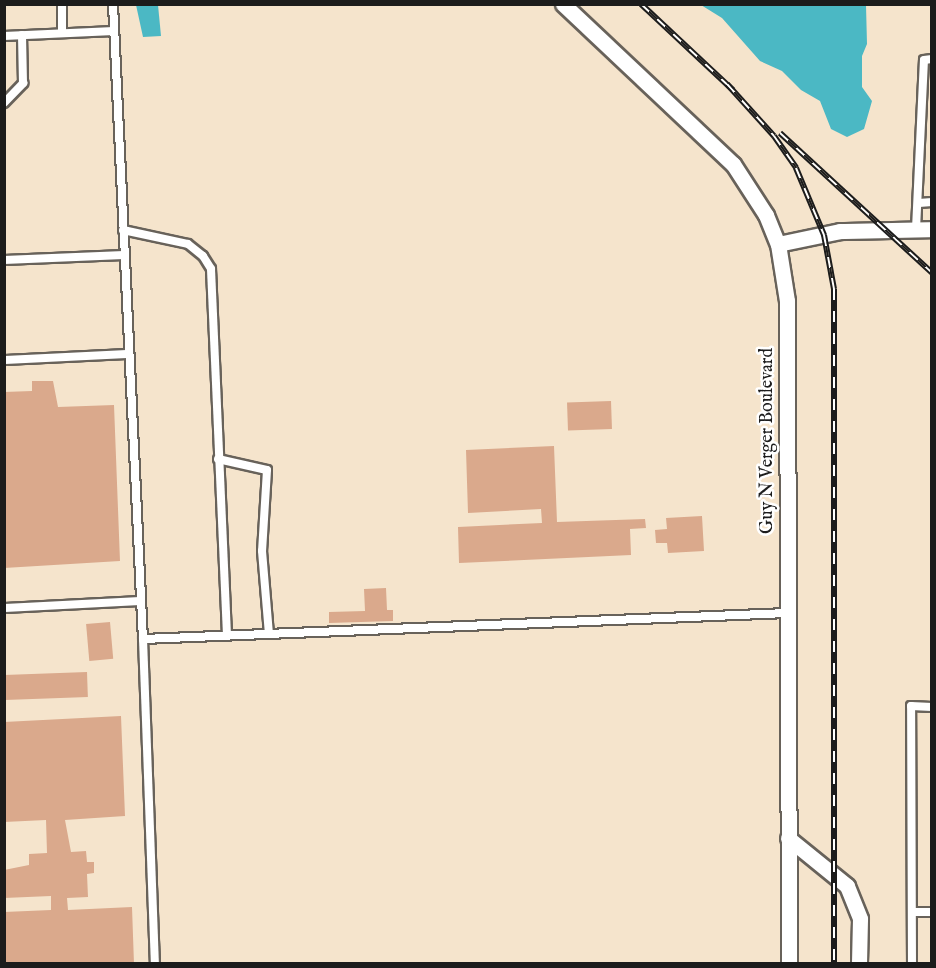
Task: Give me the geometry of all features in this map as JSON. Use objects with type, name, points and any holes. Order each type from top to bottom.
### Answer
[{"type":"street","name":"Guy N Verger Boulevard","points":[[563,4],[733,164],[766,215],[778,244],[787,301],[789,963]]},
{"type":"street","points":[[778,244],[840,231],[924,229]]},
{"type":"street","points":[[789,838],[847,886],[860,919],[860,963]]},
{"type":"lane","points":[[62,4],[62,33]]},
{"type":"lane","points":[[113,4],[143,639],[155,963]]},
{"type":"lane","points":[[4,36],[114,31]]},
{"type":"lane","points":[[4,103],[23,83],[22,35]]},
{"type":"lane","points":[[924,229],[919,203],[924,60],[932,58]]},
{"type":"lane","points":[[919,203],[932,202]]},
{"type":"lane","points":[[123,230],[188,244],[203,256],[211,268],[227,635]]},
{"type":"lane","points":[[4,260],[124,255]]},
{"type":"lane","points":[[4,360],[128,354]]},
{"type":"lane","points":[[218,459],[267,470],[262,551],[269,634]]},
{"type":"lane","points":[[4,608],[141,601]]},
{"type":"lane","points":[[143,639],[788,613]]},
{"type":"lane","points":[[912,963],[911,706],[932,707]]},
{"type":"lane","points":[[912,912],[932,912]]},
{"type":"water","points":[[136,5],[158,5],[161,36],[143,37]]},
{"type":"water","points":[[701,5],[866,5],[867,44],[862,56],[862,87],[872,101],[864,129],[847,137],[831,129],[820,101],[801,90],[782,71],[760,61],[722,18]]},
{"type":"building","points":[[32,381],[53,381],[58,407],[114,405],[120,561],[4,568],[4,392],[32,391]]},
{"type":"building","points":[[611,401],[612,429],[568,431],[567,403]]},
{"type":"building","points":[[554,446],[557,522],[645,519],[646,528],[630,529],[631,555],[459,563],[458,527],[542,523],[541,509],[468,513],[466,450]]},
{"type":"building","points":[[702,516],[704,551],[668,553],[667,543],[656,543],[655,530],[667,529],[666,518]]},
{"type":"building","points":[[386,588],[387,610],[393,610],[393,621],[329,623],[329,612],[365,611],[364,589]]},
{"type":"building","points":[[110,622],[113,659],[89,661],[86,624]]},
{"type":"building","points":[[87,672],[88,697],[5,700],[4,675]]},
{"type":"building","points":[[121,716],[125,816],[65,820],[71,852],[86,851],[87,862],[94,862],[94,873],[87,874],[88,897],[67,898],[68,910],[132,907],[134,964],[4,964],[4,912],[51,910],[51,896],[4,898],[4,870],[29,865],[29,854],[47,853],[46,820],[4,822],[4,722]]},
{"type":"railway","points":[[641,4],[733,90]]},
{"type":"railway","points":[[727,84],[774,136],[796,168],[824,235],[834,289],[834,964]]},
{"type":"railway","points":[[780,133],[932,273]]}]
